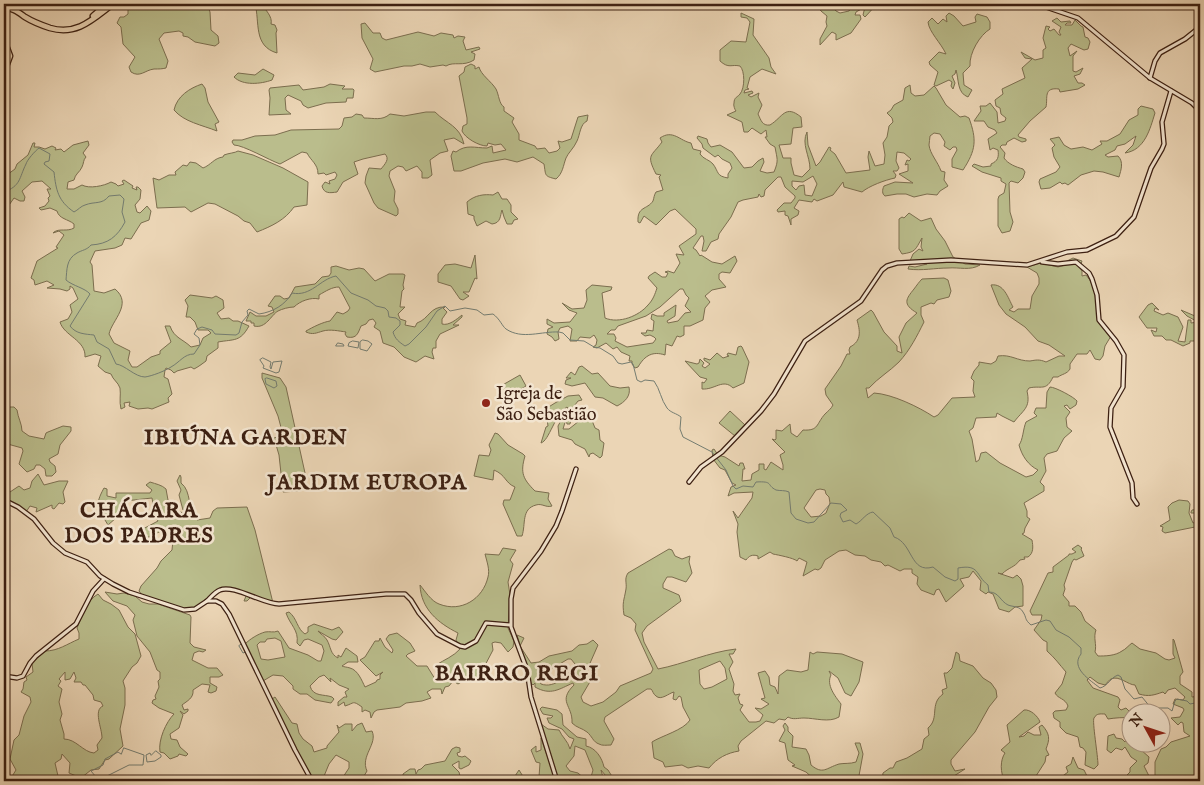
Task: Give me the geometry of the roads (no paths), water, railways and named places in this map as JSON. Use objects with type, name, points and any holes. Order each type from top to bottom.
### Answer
[{"type":"main road","points":[[84,26],[107,4]]},
{"type":"main road","points":[[4,9],[12,9],[36,23],[55,29],[69,30],[84,26],[113,4]]},
{"type":"main road","points":[[4,40],[10,56],[4,72]]},
{"type":"main road","points":[[4,85],[6,100],[4,116]]},
{"type":"street","points":[[1037,4],[1078,18],[1150,78],[1192,103],[1200,111]]},
{"type":"street","points":[[1150,78],[1160,52],[1185,39],[1200,27]]},
{"type":"street","points":[[689,482],[701,466],[722,452],[761,411],[774,394],[805,341],[861,301],[882,270],[887,266],[897,263],[925,263],[951,260],[1023,266],[1067,252],[1091,248],[1116,236],[1132,220],[1151,168],[1164,144],[1162,122],[1171,91]]},
{"type":"street","points":[[1040,262],[1058,264],[1076,262],[1089,273],[1095,289],[1099,320],[1116,341],[1124,355],[1123,387],[1111,408],[1110,428],[1132,484],[1134,498],[1138,504]]},
{"type":"street","points":[[557,781],[531,697],[527,670],[510,625],[513,588],[541,551],[556,526],[576,469]]},
{"type":"street","points":[[4,500],[18,507],[34,519],[53,543],[65,553],[88,562],[104,579],[129,592],[178,609],[191,611],[218,591],[224,589],[232,589],[268,603],[279,604],[386,594],[405,594],[438,634],[463,647],[476,641],[480,636],[483,625],[486,623],[510,625]]},
{"type":"street","points":[[4,676],[17,678],[23,676],[36,656],[74,626],[93,591],[104,579]]},
{"type":"street","points":[[207,601],[216,601],[222,604],[229,614],[312,781]]},
{"type":"waterway","points":[[4,192],[17,184],[28,160],[39,148],[50,154],[49,161],[44,164],[54,172],[59,195],[64,204],[74,212],[89,204],[104,201],[109,196],[120,195],[124,199],[122,212],[125,222],[119,232],[111,239],[91,245],[73,255],[68,265],[66,280],[90,294],[70,326],[72,329],[84,334],[94,335],[97,342],[109,349],[116,364],[138,375],[145,377],[158,373],[185,357],[194,354],[200,345],[199,338],[194,334],[197,329],[202,327],[212,330],[215,334],[236,335],[239,333],[249,309],[259,314],[269,312],[282,304],[292,293],[299,294],[305,292],[336,276],[351,293],[368,300],[376,306],[385,308],[388,311],[389,317],[400,321],[400,325],[393,332],[395,337],[405,346],[426,327],[437,311],[445,306],[450,311],[465,308],[477,310],[484,315],[493,314],[506,329],[519,334],[563,333],[570,340],[584,341],[600,348],[613,356],[618,363],[631,362],[637,380],[641,382],[645,380],[654,381],[667,408],[681,417],[680,429],[683,437],[712,452],[726,470],[736,489],[743,486],[753,487],[756,482],[762,482],[768,483],[776,490],[789,492],[791,513],[796,519],[808,523],[814,522],[831,503],[841,504],[847,510],[841,513],[840,516],[843,522],[850,520],[856,524],[873,512],[890,528],[894,537],[905,545],[920,566],[926,568],[933,567],[945,577],[955,581],[958,579],[958,568],[974,569],[988,585],[989,592],[995,593],[1008,605],[1022,610],[1031,625],[1046,620],[1050,621],[1056,630],[1069,637],[1081,648],[1081,654],[1078,659],[1080,669],[1100,688],[1118,675],[1121,677],[1125,689],[1134,699],[1142,697],[1151,708],[1168,708],[1172,711],[1177,699],[1187,701],[1190,704],[1200,702]]},
{"type":"waterway","points":[[363,340],[372,344],[367,351],[360,349],[360,342],[363,340]]},
{"type":"waterway","points":[[353,341],[359,342],[358,348],[348,346],[353,341]]},
{"type":"waterway","points":[[338,343],[343,344],[344,346],[336,346],[338,343]]},
{"type":"waterway","points":[[263,358],[271,362],[271,369],[273,362],[282,361],[279,372],[276,373],[263,368],[264,366],[260,360],[263,358]]},
{"type":"waterway","points":[[267,378],[276,381],[277,386],[274,388],[266,384],[265,379],[267,378]]},
{"type":"waterway","points":[[242,644],[246,652],[243,653],[239,646],[242,644]]},
{"type":"waterway","points":[[124,748],[144,755],[143,765],[129,765],[98,781],[95,779],[96,777],[91,771],[103,765],[105,759],[118,752],[121,754],[124,748]]},
{"type":"waterway","points":[[156,751],[161,757],[155,761],[147,762],[146,755],[150,753],[151,755],[156,751]]},
{"type":"waterway","points":[[62,781],[64,777],[66,781]]},
{"type":"place","name":"Igreja de São Sebastião","points":[[486,403]]},
{"type":"district","name":"IBIÚNA GARDEN","points":[[246,436]]},
{"type":"district","name":"JARDIM EUROPA","points":[[367,481]]},
{"type":"district","name":"CHÁCARA DOS PADRES","points":[[139,522]]},
{"type":"district","name":"BAIRRO REGI","points":[[517,672]]}]
